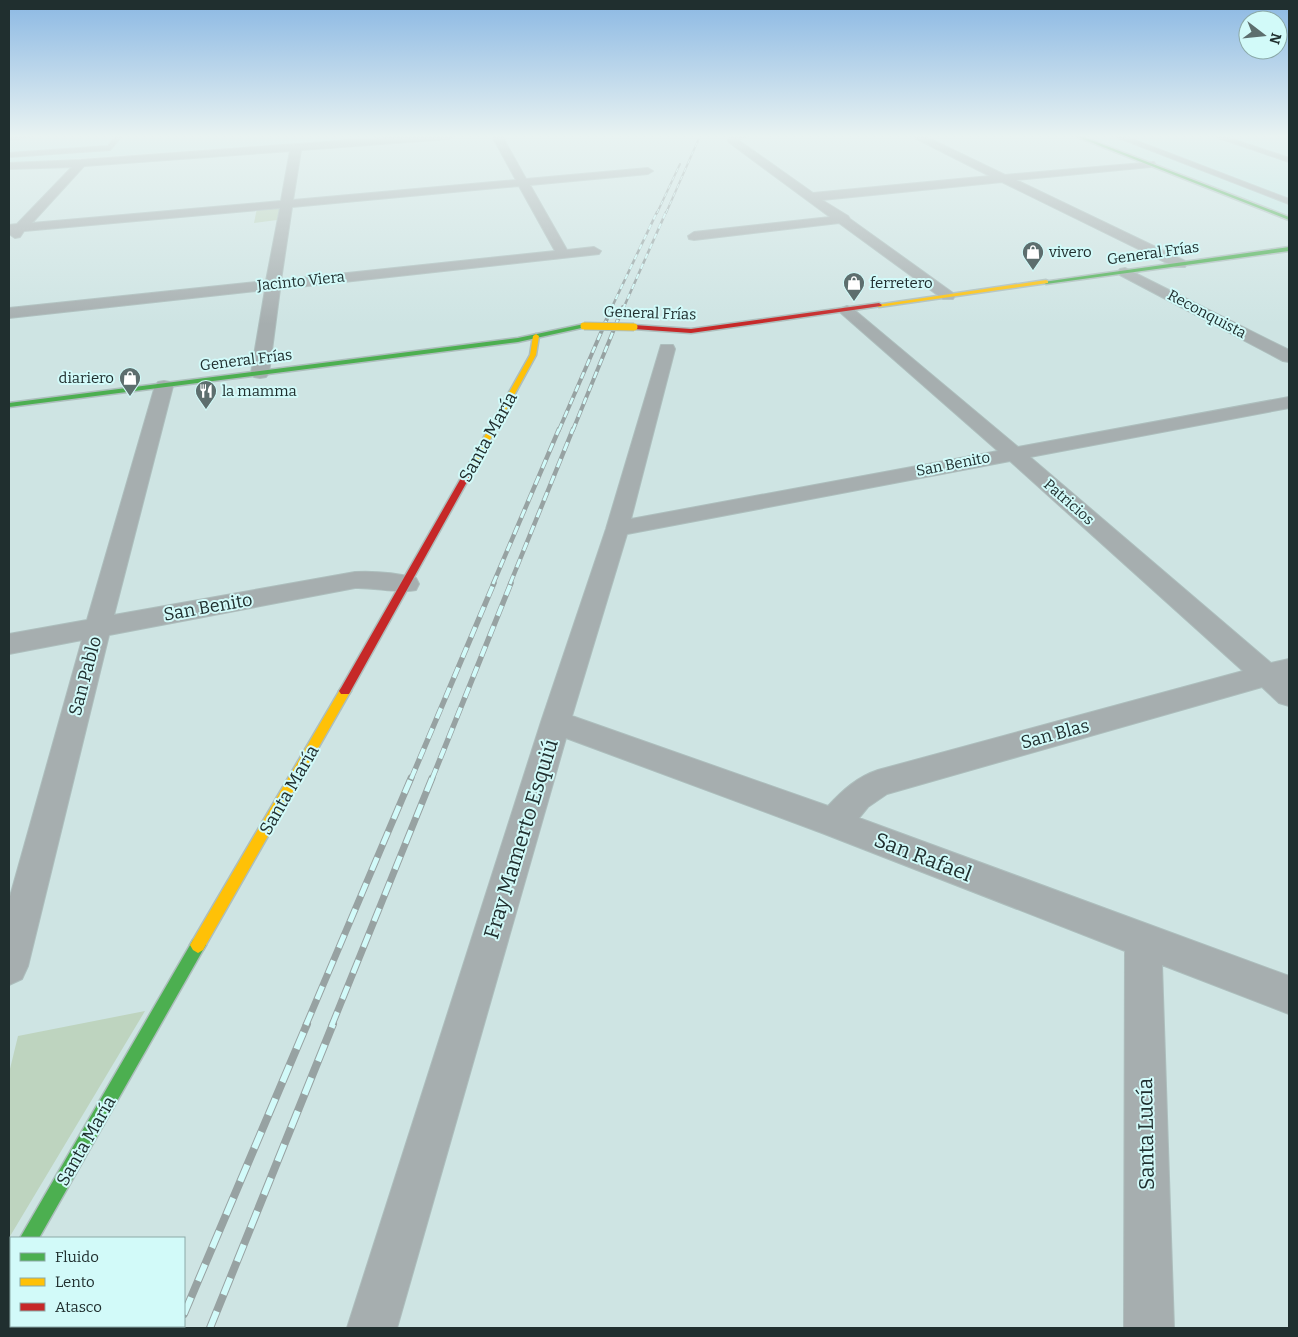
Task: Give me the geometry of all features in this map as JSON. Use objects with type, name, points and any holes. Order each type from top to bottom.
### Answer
[{"type":"main road","points":[[1237,198],[1289,219]]},
{"type":"main road","name":"General Frías","points":[[9,405],[536,336],[584,326],[707,330],[1289,249]]},
{"type":"main road","name":"Santa María","points":[[30,1237],[407,584],[533,355],[536,336]]},
{"type":"street","points":[[9,241],[14,228],[45,198]]},
{"type":"street","points":[[260,373],[287,198]]},
{"type":"street","points":[[14,228],[357,198]]},
{"type":"street","points":[[531,198],[563,254]]},
{"type":"street","points":[[814,198],[948,296]]},
{"type":"street","points":[[1043,198],[1180,264]]},
{"type":"street","points":[[694,236],[844,219]]},
{"type":"street","name":"Jacinto Viera","points":[[9,313],[594,251]]},
{"type":"street","name":"Reconquista","points":[[1125,272],[1289,357]]},
{"type":"street","name":"Patricios","points":[[847,311],[1013,452],[1278,672],[1289,695]]},
{"type":"street","name":"Fray Mamerto Esquiú","points":[[372,1328],[556,722],[617,529],[667,349]]},
{"type":"street","name":"San Pablo","points":[[9,966],[164,386]]},
{"type":"street","name":"San Benito","points":[[617,529],[1013,452],[1289,402]]},
{"type":"street","name":"San Benito","points":[[9,644],[355,580],[407,584]]},
{"type":"street","name":"San Blas","points":[[834,823],[857,797],[878,783],[1278,672]]},
{"type":"street","name":"San Rafael","points":[[556,722],[834,823],[1289,994]]},
{"type":"street","name":"Santa Lucía","points":[[1143,940],[1149,1328]]},
{"type":"shaded area","points":[[1245,198],[1289,198],[1289,216]]},
{"type":"green space","points":[[280,206],[277,220],[254,223],[257,208]]},
{"type":"green space","points":[[145,1011],[9,1238],[9,1073],[18,1036]]},
{"type":"railway","points":[[657,213],[664,198]]},
{"type":"railway","points":[[666,213],[672,198]]},
{"type":"railway","points":[[611,309],[657,212]]},
{"type":"railway","points":[[623,309],[666,212]]},
{"type":"railway","points":[[559,430],[612,307]]},
{"type":"railway","points":[[573,430],[623,307]]},
{"type":"railway","points":[[493,584],[559,429]]},
{"type":"railway","points":[[510,584],[573,429]]},
{"type":"railway","points":[[411,779],[494,583]]},
{"type":"railway","points":[[432,779],[511,583]]},
{"type":"railway","points":[[306,1025],[411,778]]},
{"type":"railway","points":[[332,1025],[432,778]]},
{"type":"railway","points":[[185,1312],[307,1024]]},
{"type":"railway","points":[[210,1328],[333,1024]]},
{"type":"traffic: fast","points":[[1236,198],[1289,219]]},
{"type":"traffic: fast","points":[[1046,282],[1289,249]]},
{"type":"traffic: fast","points":[[9,405],[518,340],[584,326]]},
{"type":"traffic: fast","points":[[30,1237],[198,945]]},
{"type":"traffic: slow","points":[[879,305],[1046,282]]},
{"type":"traffic: slow","points":[[584,326],[634,327]]},
{"type":"traffic: slow","points":[[469,471],[533,355],[536,336]]},
{"type":"traffic: slow","points":[[198,945],[345,691]]},
{"type":"traffic: jam","points":[[634,327],[691,331],[879,305]]},
{"type":"traffic: jam","points":[[345,691],[469,471]]},
{"type":"place","name":"vivero","points":[[1033,271]]},
{"type":"place","name":"ferretero","points":[[854,302]]},
{"type":"place","name":"diariero","points":[[130,397]]},
{"type":"place","name":"la mamma","points":[[206,410]]}]
